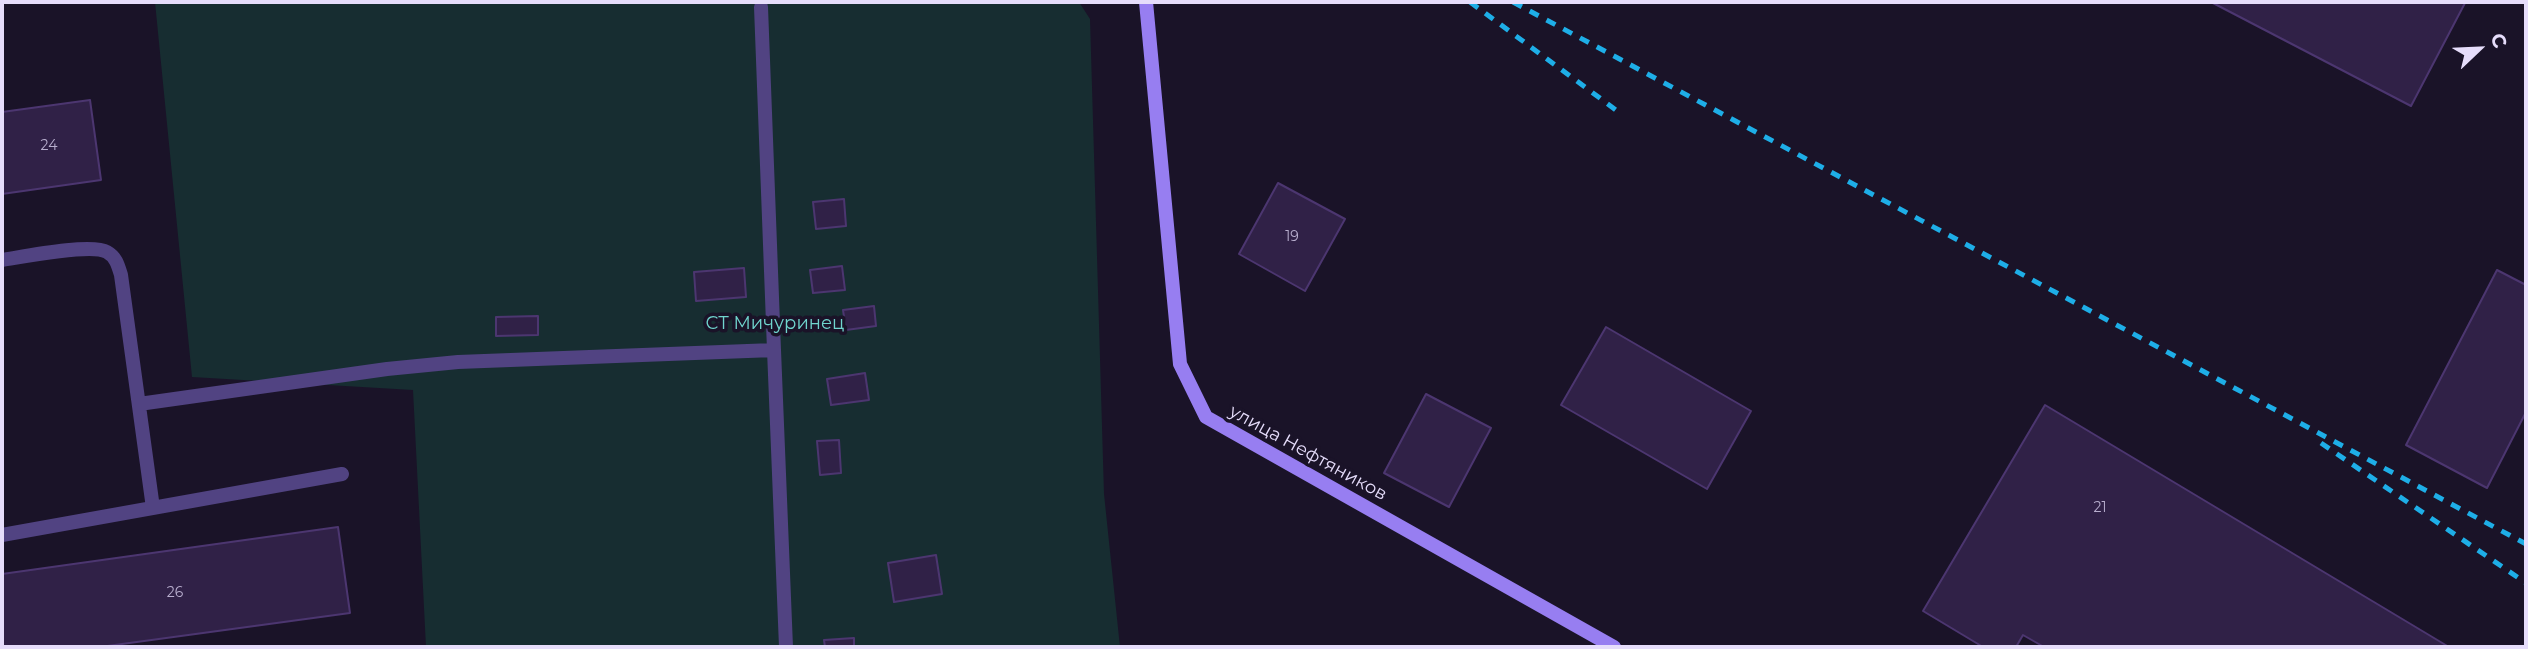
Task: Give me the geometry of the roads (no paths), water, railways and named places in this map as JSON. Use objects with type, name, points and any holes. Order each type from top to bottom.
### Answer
[{"type":"street","name":"улица Нефтяников","points":[[1146,2],[1180,364],[1206,417],[1614,647]]},
{"type":"lane","points":[[761,7],[786,647]]},
{"type":"lane","points":[[2,260],[91,248],[108,252],[116,260],[121,275],[153,508]]},
{"type":"lane","points":[[139,404],[447,363],[774,350]]},
{"type":"lane","points":[[2,534],[342,474]]},
{"type":"railway","points":[[1470,2],[1620,113]]},
{"type":"railway","points":[[1513,2],[2526,544]]},
{"type":"railway","points":[[2321,443],[2526,583]]},
{"type":"park label","name":"СТ Мичуринец","points":[[775,324]]}]
